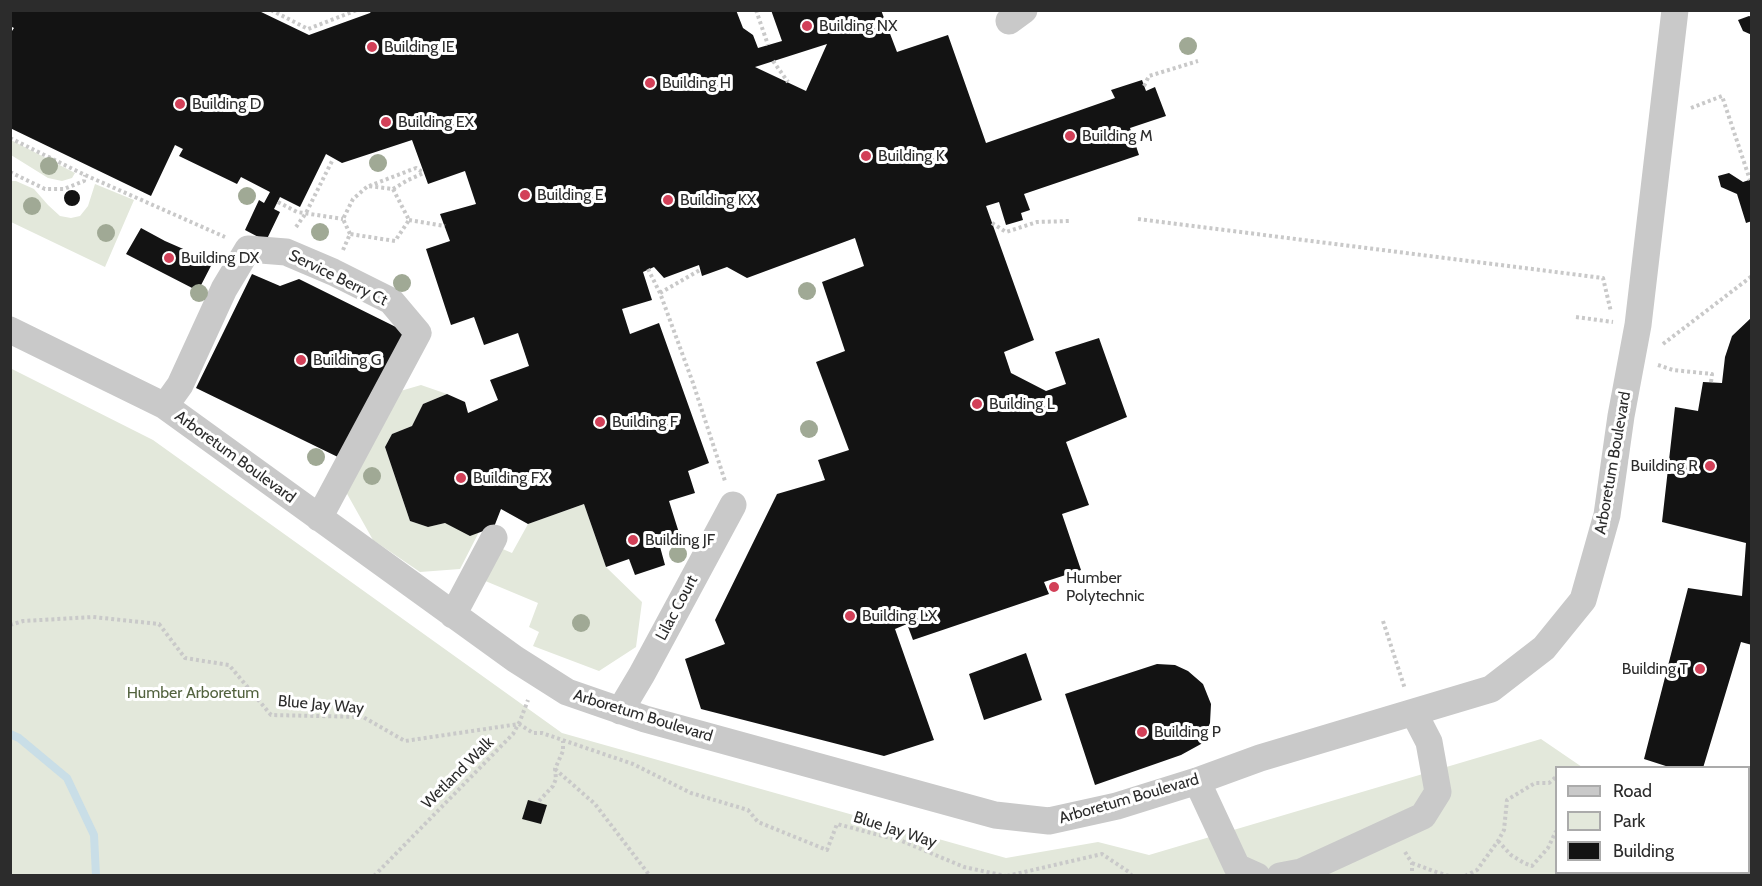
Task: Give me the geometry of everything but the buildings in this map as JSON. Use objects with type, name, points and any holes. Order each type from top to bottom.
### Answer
[{"type":"lane","name":"Arboretum Boulevard","points":[[10,330],[165,406],[453,615],[567,692],[620,711],[995,815],[1049,821],[1117,806],[1260,758],[1491,689],[1545,648],[1583,600],[1607,514],[1621,416],[1638,325],[1675,10]]},
{"type":"lane","name":"Service Berry Ct","points":[[165,406],[180,384],[224,289],[248,249],[286,252],[391,301],[418,333],[319,518]]},
{"type":"lane","name":"Lilac Court","points":[[620,711],[733,505]]},
{"type":"lane","points":[[453,615],[494,538]]},
{"type":"lane","points":[[1280,876],[1301,872],[1423,816],[1438,792],[1429,742],[1414,713]]},
{"type":"lane","points":[[1197,781],[1237,867],[1257,876]]},
{"type":"path","points":[[271,10],[308,29],[357,10]]},
{"type":"path","points":[[756,10],[768,45]]},
{"type":"path","points":[[773,61],[788,82]]},
{"type":"path","points":[[1144,86],[1149,76],[1198,61]]},
{"type":"path","points":[[1691,108],[1722,96],[1750,180]]},
{"type":"path","points":[[10,138],[85,175],[229,238]]},
{"type":"path","points":[[293,232],[306,213],[333,159]]},
{"type":"path","points":[[343,219],[353,199],[368,186],[416,168],[424,173],[393,189],[368,186]]},
{"type":"path","points":[[10,172],[45,189],[64,189],[84,181],[85,175]]},
{"type":"path","points":[[393,189],[409,220]]},
{"type":"path","points":[[278,202],[297,212],[343,219]]},
{"type":"path","points":[[333,272],[350,234],[343,219]]},
{"type":"path","points":[[1138,219],[1603,278],[1613,322],[1576,316]]},
{"type":"path","points":[[409,220],[445,226]]},
{"type":"path","points":[[350,234],[395,240],[409,220]]},
{"type":"path","points":[[992,223],[1006,232],[1037,222],[1069,221]]},
{"type":"path","points":[[648,269],[660,293],[693,383],[733,505]]},
{"type":"path","points":[[660,293],[700,270]]},
{"type":"path","points":[[1662,344],[1752,276]]},
{"type":"path","points":[[1711,382],[1712,374]]},
{"type":"path","name":"Blue Jay Way","points":[[10,625],[23,621],[93,617],[159,624],[185,658],[229,665],[271,715],[363,717],[405,741],[519,724]]},
{"type":"path","points":[[1383,621],[1414,713]]},
{"type":"path","name":"Wetland Walk","points":[[374,876],[513,734],[538,674]]},
{"type":"path","points":[[519,724],[533,732],[564,741],[563,751],[555,769],[556,779],[540,801]]},
{"type":"path","name":"Blue Jay Way","points":[[564,741],[633,764],[691,793],[748,810],[758,822],[827,850],[837,824],[902,842],[964,867],[1007,876],[1102,854],[1132,876]]},
{"type":"path","points":[[555,769],[595,804],[650,876]]},
{"type":"path","points":[[1465,876],[1477,870],[1498,841],[1504,830],[1507,800],[1535,783],[1549,783],[1555,778]]},
{"type":"path","points":[[1498,841],[1511,855],[1532,866],[1548,848],[1555,835]]},
{"type":"path","points":[[1412,863],[1449,876]]},
{"type":"green space","points":[[11,140],[75,173],[72,178],[62,181],[48,178],[11,155]]},
{"type":"green space","points":[[10,181],[16,181],[34,189],[60,216],[71,218],[80,216],[88,206],[95,184],[134,200],[105,267],[11,222]]},
{"type":"green space","name":"Humber Arboretum","points":[[10,368],[153,440],[562,733],[1006,858],[1098,842],[1149,855],[1541,739],[1581,766],[1555,766],[1555,874],[1735,875],[11,875]]},
{"type":"green space","points":[[421,385],[447,394],[423,404],[412,426],[392,434],[385,447],[410,521],[428,527],[445,523],[479,532],[460,569],[420,572],[373,540],[346,492],[397,392]]},
{"type":"green space","points":[[584,504],[606,567],[642,602],[636,647],[599,671],[533,646],[539,632],[529,627],[538,603],[483,580],[498,547],[512,553],[528,524]]},
{"type":"waterway","points":[[10,734],[19,738],[67,778],[94,835],[96,876]]},
{"type":"place","name":"Building NX","points":[[807,26]]},
{"type":"place","name":"Building IE","points":[[372,47]]},
{"type":"place","name":"Building H","points":[[650,83]]},
{"type":"place","name":"Building D","points":[[180,104]]},
{"type":"place","name":"Building EX","points":[[386,122]]},
{"type":"place","name":"Building M","points":[[1070,136]]},
{"type":"place","name":"Building K","points":[[866,156]]},
{"type":"place","name":"Building E","points":[[525,195]]},
{"type":"place","name":"Building KX","points":[[668,200]]},
{"type":"place","name":"Building DX","points":[[169,258]]},
{"type":"place","name":"Building G","points":[[301,360]]},
{"type":"place","name":"Building L","points":[[977,404]]},
{"type":"place","name":"Building F","points":[[600,422]]},
{"type":"place","name":"Building R","points":[[1710,466]]},
{"type":"place","name":"Building FX","points":[[461,478]]},
{"type":"place","name":"Building JF","points":[[633,540]]},
{"type":"place","name":"Humber Polytechnic","points":[[1054,587]]},
{"type":"place","name":"Building LX","points":[[850,616]]},
{"type":"place","name":"Building T","points":[[1700,669]]},
{"type":"place","name":"Building P","points":[[1142,732]]}]
